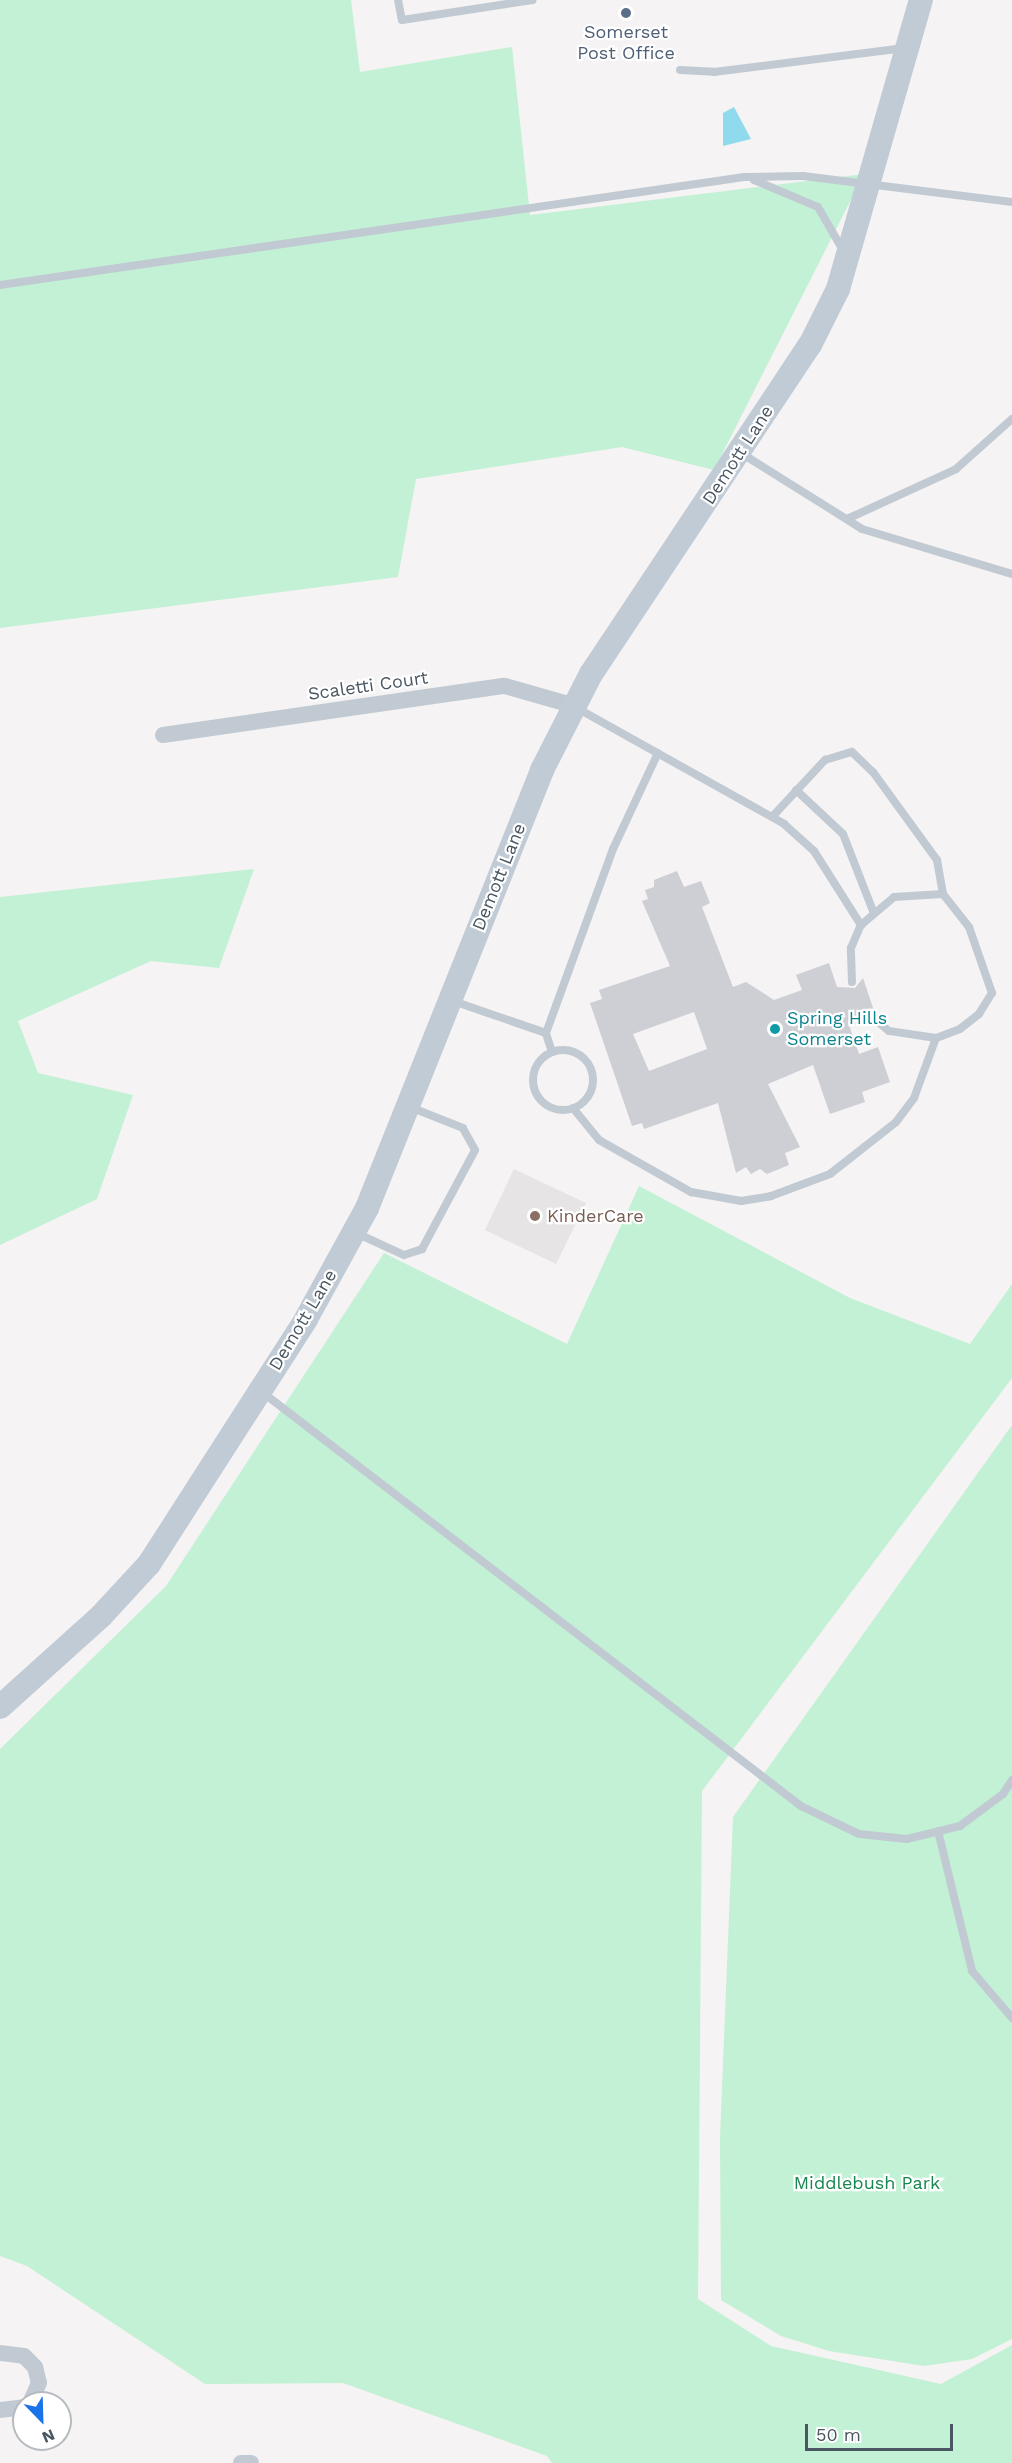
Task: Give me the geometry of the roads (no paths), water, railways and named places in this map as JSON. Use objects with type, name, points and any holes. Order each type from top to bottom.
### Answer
[{"type":"street","name":"Demott Lane","points":[[0,1707],[101,1617],[149,1564],[261,1391],[354,1232],[410,1107],[542,770],[575,706],[810,345],[848,260],[921,0]]},
{"type":"street","name":"Scaletti Court","points":[[163,735],[506,686],[575,706]]},
{"type":"street","points":[[0,2353],[24,2356],[35,2367],[39,2383],[35,2391]]},
{"type":"street","points":[[241,2463],[251,2463]]},
{"type":"lane","points":[[398,0],[402,20],[532,0]]},
{"type":"lane","points":[[680,70],[714,72],[907,47]]},
{"type":"lane","points":[[0,285],[744,177],[803,176],[868,186],[1012,202]]},
{"type":"lane","points":[[744,177],[818,207],[848,260]]},
{"type":"lane","points":[[847,519],[956,469],[1012,419]]},
{"type":"lane","points":[[741,453],[847,519],[883,537],[1012,574]]},
{"type":"lane","points":[[575,706],[772,817],[814,851],[861,925]]},
{"type":"lane","points":[[772,817],[825,760],[852,752],[873,772],[937,860],[943,894],[969,927],[992,993],[960,1029],[936,1038],[889,1031],[869,1015]]},
{"type":"lane","points":[[552,1052],[546,1033],[613,849],[658,753]]},
{"type":"lane","points":[[796,790],[843,834],[873,911]]},
{"type":"lane","points":[[852,982],[851,948],[861,925],[873,911],[902,895],[943,894]]},
{"type":"lane","points":[[450,1000],[546,1033]]},
{"type":"lane","points":[[573,1108],[589,1095],[590,1066],[577,1053],[552,1052],[536,1067],[534,1086],[544,1103],[573,1108],[599,1140],[691,1192],[741,1201],[771,1197],[830,1174],[896,1122],[914,1098],[936,1038]]},
{"type":"lane","points":[[354,1232],[404,1255],[422,1249],[475,1150],[464,1128],[410,1107]]},
{"type":"lane","points":[[261,1391],[801,1806],[859,1834],[907,1839],[960,1826],[1003,1794],[1012,1780]]},
{"type":"lane","points":[[938,1831],[972,1971],[1012,2018]]},
{"type":"water","points":[[734,107],[751,139],[723,146],[723,113]]},
{"type":"place","name":"Somerset Post Office","points":[[626,13]]},
{"type":"place","name":"Spring Hills Somerset","points":[[775,1029]]},
{"type":"place","name":"KinderCare","points":[[535,1216]]},
{"type":"park label","name":"Middlebush Park","points":[[867,2183]]}]
